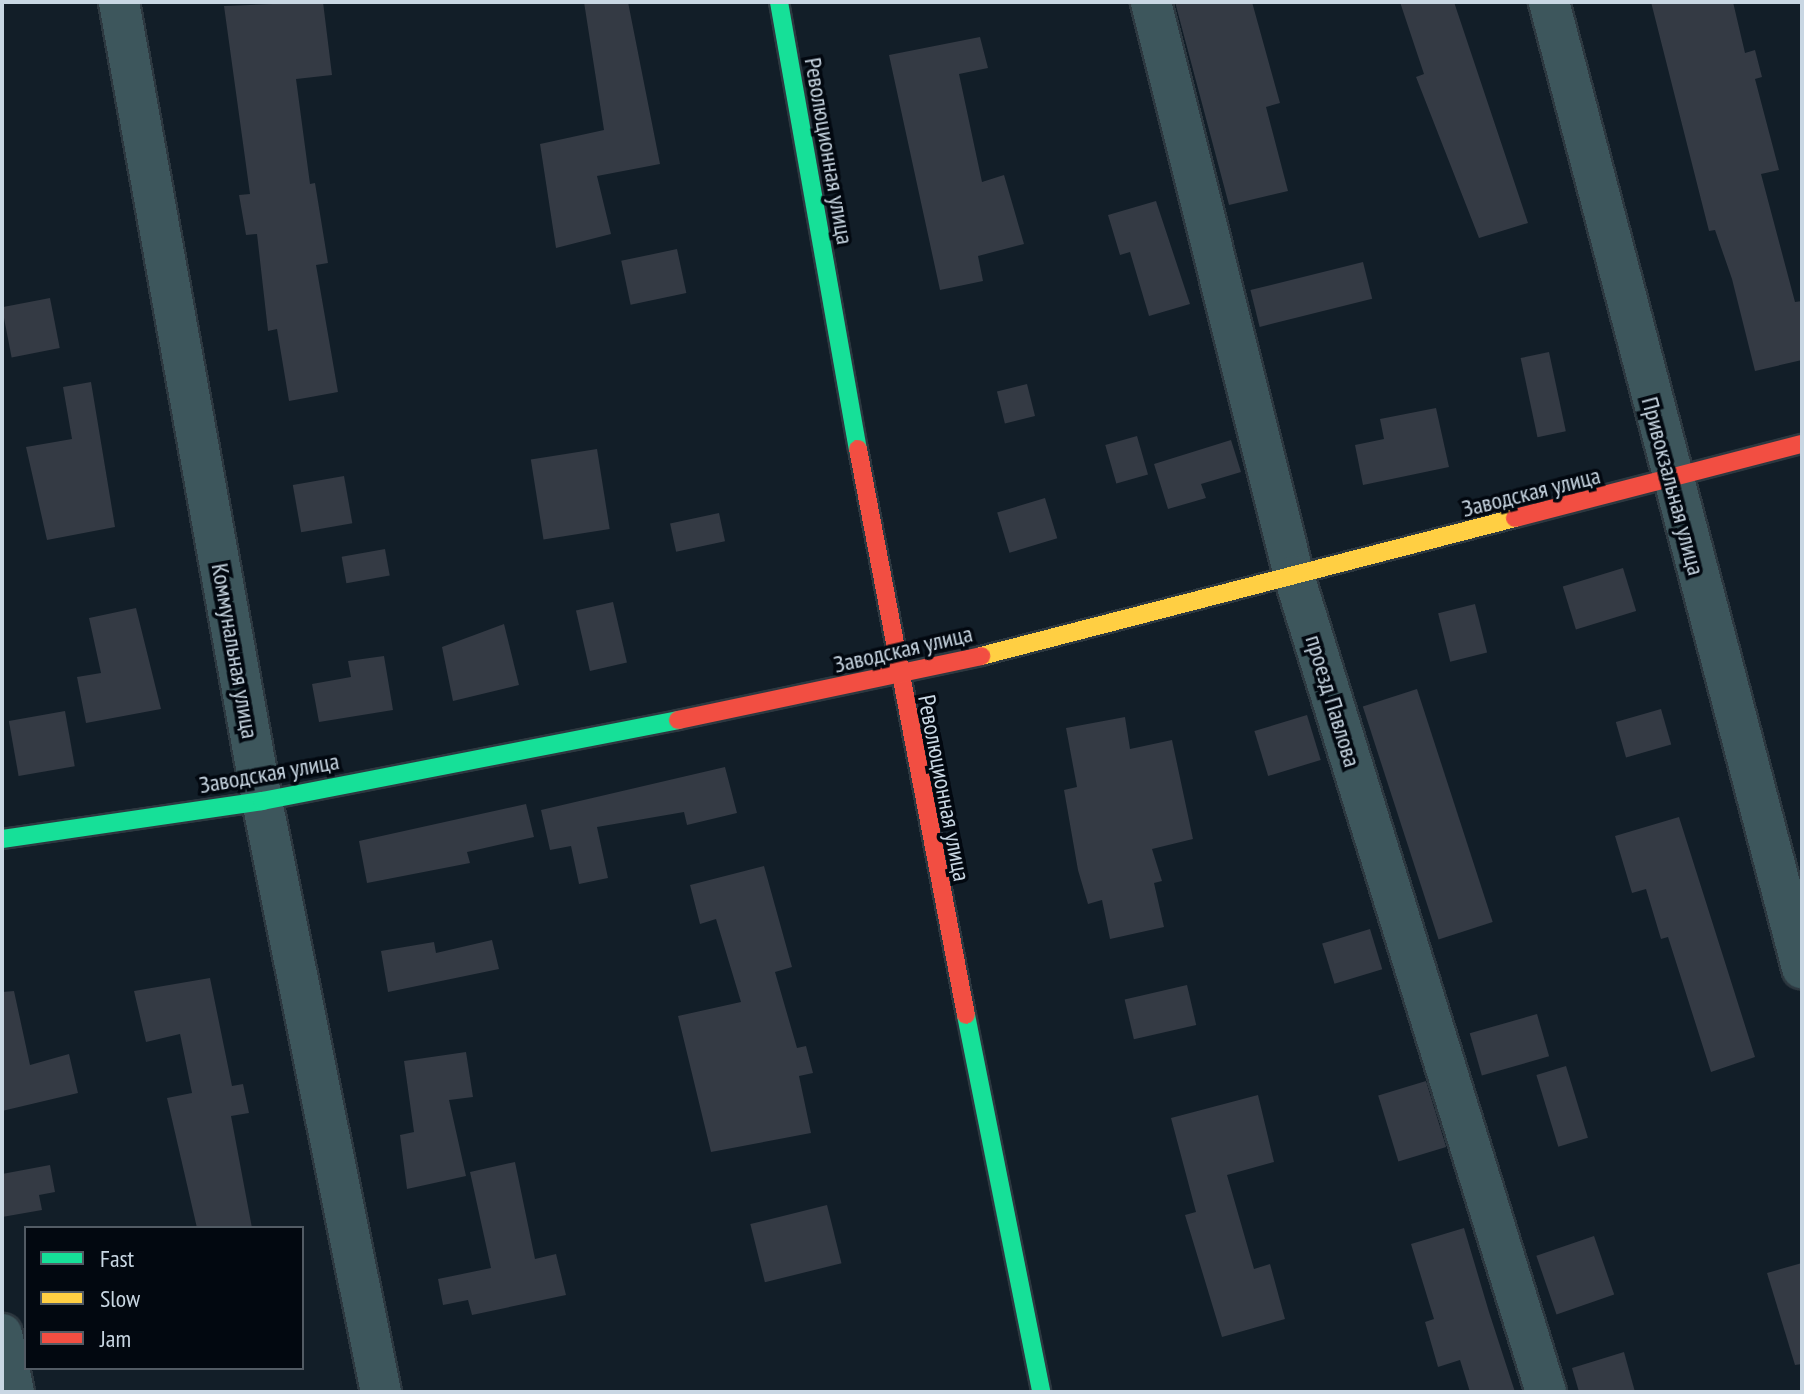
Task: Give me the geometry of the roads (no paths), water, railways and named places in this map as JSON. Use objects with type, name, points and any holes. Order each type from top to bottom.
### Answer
[{"type":"street","name":"Коммунальная улица","points":[[119,2],[262,801],[381,1392]]},
{"type":"street","name":"Революционная улица","points":[[779,2],[898,677],[1041,1392]]},
{"type":"street","name":"проезд Павлова","points":[[1151,2],[1294,576],[1546,1392]]},
{"type":"street","name":"Привокзальная улица","points":[[1549,2],[1672,482],[1802,968]]},
{"type":"street","name":"Заводская улица","points":[[2,839],[262,801],[898,677],[1672,482],[1802,444]]},
{"type":"street","points":[[2,1334],[14,1392]]}]
